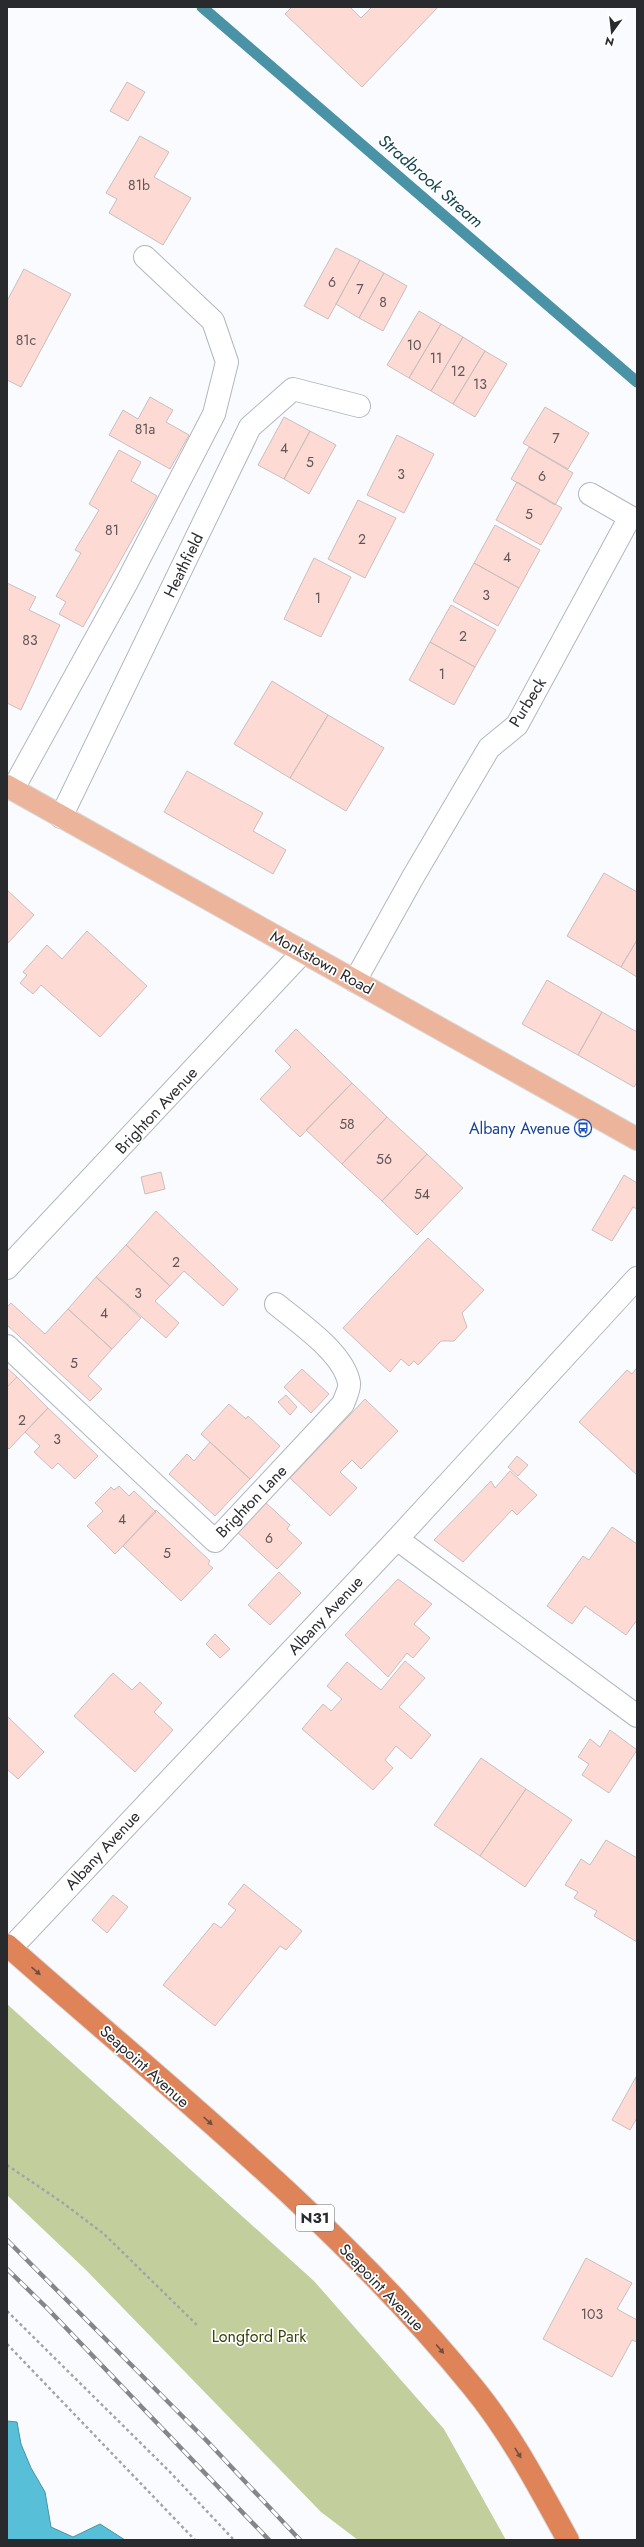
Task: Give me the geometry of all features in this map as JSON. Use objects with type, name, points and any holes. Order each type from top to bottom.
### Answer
[{"type":"highway","name":"Seapoint Avenue","points":[[9,1947],[141,2061],[314,2218],[408,2312],[473,2387],[501,2426],[538,2486],[568,2540]]},
{"type":"main road","name":"Monkstown Road","points":[[10,788],[637,1139]]},
{"type":"street","points":[[10,788],[122,591],[214,414],[227,362],[212,321],[145,257]]},
{"type":"street","name":"Heathfield","points":[[61,817],[250,427],[293,389],[359,406]]},
{"type":"street","name":"Purbeck","points":[[355,981],[413,877],[489,748],[517,725],[630,517],[590,494]]},
{"type":"street","name":"Brighton Avenue","points":[[7,1268],[303,952]]},
{"type":"street","name":"Albany Avenue","points":[[9,1947],[396,1540],[637,1278]]},
{"type":"street","name":"Brighton Lane","points":[[7,1346],[215,1541],[343,1404],[349,1385],[343,1366],[321,1342],[276,1304]]},
{"type":"street","points":[[396,1540],[637,1716]]},
{"type":"path","points":[[7,2165],[63,2203],[104,2234],[199,2328]]},
{"type":"path","points":[[7,2311],[169,2471],[234,2540]]},
{"type":"path","points":[[7,2344],[195,2540]]},
{"type":"green space","name":"Longford Park","points":[[7,2004],[314,2281],[444,2429],[506,2540],[358,2540],[321,2512],[86,2270],[7,2195]]},
{"type":"water","points":[[7,2421],[17,2422],[21,2444],[31,2468],[45,2492],[51,2527],[73,2537],[100,2524],[125,2540],[7,2540]]},
{"type":"building","points":[[292,7],[350,7],[361,18],[372,7],[438,7],[362,87],[285,14]]},
{"type":"building","points":[[127,82],[145,92],[128,121],[110,111]]},
{"type":"building","points":[[140,136],[169,152],[154,177],[191,198],[163,245],[109,213],[117,199],[106,193]]},
{"type":"building","points":[[336,248],[360,260],[328,319],[304,306]]},
{"type":"building","points":[[360,260],[384,273],[359,318],[336,304]]},
{"type":"building","points":[[24,269],[71,294],[21,387],[7,380],[7,301]]},
{"type":"building","points":[[384,273],[407,286],[383,331],[359,318]]},
{"type":"building","points":[[419,311],[441,324],[409,378],[387,365]]},
{"type":"building","points":[[441,324],[463,337],[431,391],[409,378]]},
{"type":"building","points":[[463,337],[485,351],[453,404],[431,391]]},
{"type":"building","points":[[485,351],[507,364],[475,417],[453,404]]},
{"type":"building","points":[[150,397],[173,410],[166,422],[189,435],[170,469],[109,435],[123,410],[138,419]]},
{"type":"building","points":[[545,407],[589,433],[568,469],[523,443]]},
{"type":"building","points":[[284,417],[310,431],[284,479],[258,465]]},
{"type":"building","points":[[310,431],[336,445],[309,494],[284,479]]},
{"type":"building","points":[[397,435],[434,454],[404,513],[367,495]]},
{"type":"building","points":[[529,447],[573,473],[555,505],[511,479]]},
{"type":"building","points":[[119,450],[141,462],[131,481],[157,496],[83,627],[59,614],[66,602],[56,596],[81,553],[75,550],[99,510],[89,504]]},
{"type":"building","points":[[517,482],[562,508],[541,545],[496,520]]},
{"type":"building","points":[[358,500],[396,518],[365,578],[328,559]]},
{"type":"building","points":[[495,525],[540,550],[519,588],[474,563]]},
{"type":"building","points":[[314,558],[351,577],[321,637],[284,619]]},
{"type":"building","points":[[474,563],[519,588],[498,626],[453,601]]},
{"type":"building","points":[[7,583],[36,597],[29,610],[60,625],[21,710],[7,703]]},
{"type":"building","points":[[451,605],[496,630],[475,667],[430,642]]},
{"type":"building","points":[[430,642],[475,667],[454,705],[409,680]]},
{"type":"building","points":[[272,681],[328,715],[290,778],[234,744]]},
{"type":"building","points":[[328,715],[384,748],[346,811],[290,778]]},
{"type":"building","points":[[187,771],[263,813],[253,831],[286,850],[273,874],[164,812]]},
{"type":"building","points":[[604,873],[637,892],[637,940],[621,967],[567,936]]},
{"type":"building","points":[[7,890],[34,915],[7,944]]},
{"type":"building","points":[[87,931],[147,986],[100,1037],[41,985],[33,994],[20,983],[27,975],[23,972],[47,945],[62,959]]},
{"type":"building","points":[[637,940],[637,977],[621,967]]},
{"type":"building","points":[[547,980],[602,1012],[578,1055],[522,1024]]},
{"type":"building","points":[[602,1012],[637,1032],[637,1082],[634,1087],[578,1055]]},
{"type":"building","points":[[296,1029],[352,1083],[300,1137],[260,1099],[291,1067],[275,1051]]},
{"type":"building","points":[[352,1083],[387,1117],[342,1164],[306,1130]]},
{"type":"building","points":[[387,1117],[427,1154],[382,1201],[342,1164]]},
{"type":"building","points":[[427,1154],[463,1188],[417,1235],[382,1201]]},
{"type":"building","points":[[161,1172],[165,1189],[145,1194],[141,1177]]},
{"type":"building","points":[[624,1175],[637,1183],[637,1209],[633,1207],[612,1241],[592,1230]]},
{"type":"building","points":[[156,1211],[238,1289],[223,1306],[184,1271],[170,1286],[126,1245]]},
{"type":"building","points":[[428,1238],[484,1290],[462,1313],[467,1327],[454,1341],[441,1341],[418,1365],[414,1361],[409,1366],[401,1359],[390,1372],[343,1328]]},
{"type":"building","points":[[126,1245],[170,1286],[155,1301],[179,1323],[166,1338],[96,1277]]},
{"type":"building","points":[[96,1277],[141,1318],[112,1349],[68,1309]]},
{"type":"building","points":[[11,1303],[45,1334],[68,1309],[112,1349],[88,1376],[102,1389],[90,1401],[7,1325],[7,1307]]},
{"type":"building","points":[[7,1368],[17,1377],[7,1387]]},
{"type":"building","points":[[637,1368],[637,1475],[579,1422],[627,1370],[632,1374]]},
{"type":"building","points":[[302,1369],[329,1394],[311,1413],[284,1387]]},
{"type":"building","points":[[17,1377],[48,1408],[9,1449],[7,1447],[7,1387]]},
{"type":"building","points":[[286,1395],[297,1407],[290,1415],[278,1402]]},
{"type":"building","points":[[365,1399],[398,1431],[361,1469],[352,1460],[340,1472],[357,1488],[330,1516],[290,1478]]},
{"type":"building","points":[[229,1404],[246,1419],[248,1416],[280,1446],[250,1479],[201,1434]]},
{"type":"building","points":[[48,1408],[98,1456],[75,1479],[58,1463],[52,1469],[34,1452],[40,1446],[25,1432]]},
{"type":"building","points":[[210,1442],[250,1479],[215,1516],[169,1474],[187,1454],[194,1461]]},
{"type":"building","points":[[517,1456],[528,1465],[518,1476],[508,1467]]},
{"type":"building","points":[[510,1471],[537,1495],[517,1515],[512,1510],[463,1562],[434,1540],[491,1481],[495,1488]]},
{"type":"building","points":[[119,1486],[129,1496],[134,1491],[156,1512],[115,1554],[87,1526],[103,1511],[95,1503],[111,1487],[114,1490]]},
{"type":"building","points":[[265,1502],[290,1525],[287,1529],[302,1543],[277,1569],[237,1532]]},
{"type":"building","points":[[156,1510],[210,1561],[208,1564],[213,1568],[181,1601],[123,1546]]},
{"type":"building","points":[[612,1527],[637,1544],[637,1620],[626,1635],[585,1606],[572,1624],[547,1606],[583,1556],[589,1560]]},
{"type":"building","points":[[279,1572],[301,1593],[270,1625],[248,1605]]},
{"type":"building","points":[[398,1579],[432,1604],[414,1624],[430,1638],[413,1658],[407,1653],[388,1677],[345,1635]]},
{"type":"building","points":[[215,1634],[230,1649],[220,1658],[206,1644]]},
{"type":"building","points":[[405,1661],[425,1678],[399,1707],[431,1735],[411,1759],[396,1746],[385,1760],[393,1768],[373,1790],[302,1729],[323,1704],[331,1711],[342,1699],[327,1686],[347,1662],[381,1690]]},
{"type":"building","points":[[113,1673],[132,1690],[140,1682],[162,1703],[154,1712],[173,1730],[135,1772],[74,1716]]},
{"type":"building","points":[[7,1716],[44,1752],[18,1779],[7,1769]]},
{"type":"building","points":[[610,1730],[637,1750],[609,1793],[582,1775],[589,1764],[578,1757],[590,1739],[600,1747]]},
{"type":"building","points":[[481,1758],[526,1789],[480,1856],[434,1825]]},
{"type":"building","points":[[526,1789],[572,1820],[525,1887],[480,1856]]},
{"type":"building","points":[[606,1840],[637,1858],[637,1942],[594,1916],[597,1911],[574,1898],[578,1892],[565,1885],[581,1859],[590,1865]]},
{"type":"building","points":[[244,1884],[302,1931],[286,1950],[280,1946],[215,2026],[163,1985],[214,1923],[221,1928],[236,1910],[228,1904]]},
{"type":"building","points":[[113,1895],[128,1907],[107,1933],[92,1920]]},
{"type":"building","points":[[636,2077],[637,2118],[630,2130],[612,2120]]},
{"type":"building","points":[[586,2258],[632,2283],[617,2309],[637,2320],[637,2342],[632,2340],[612,2377],[543,2339]]},
{"type":"waterway","name":"Stradbrook Stream","points":[[202,7],[637,382]]},
{"type":"railway","points":[[7,2240],[207,2441],[300,2540]]},
{"type":"railway","points":[[7,2269],[46,2307],[269,2540]]},
{"type":"place","name":"Albany Avenue","points":[[583,1128]]}]
